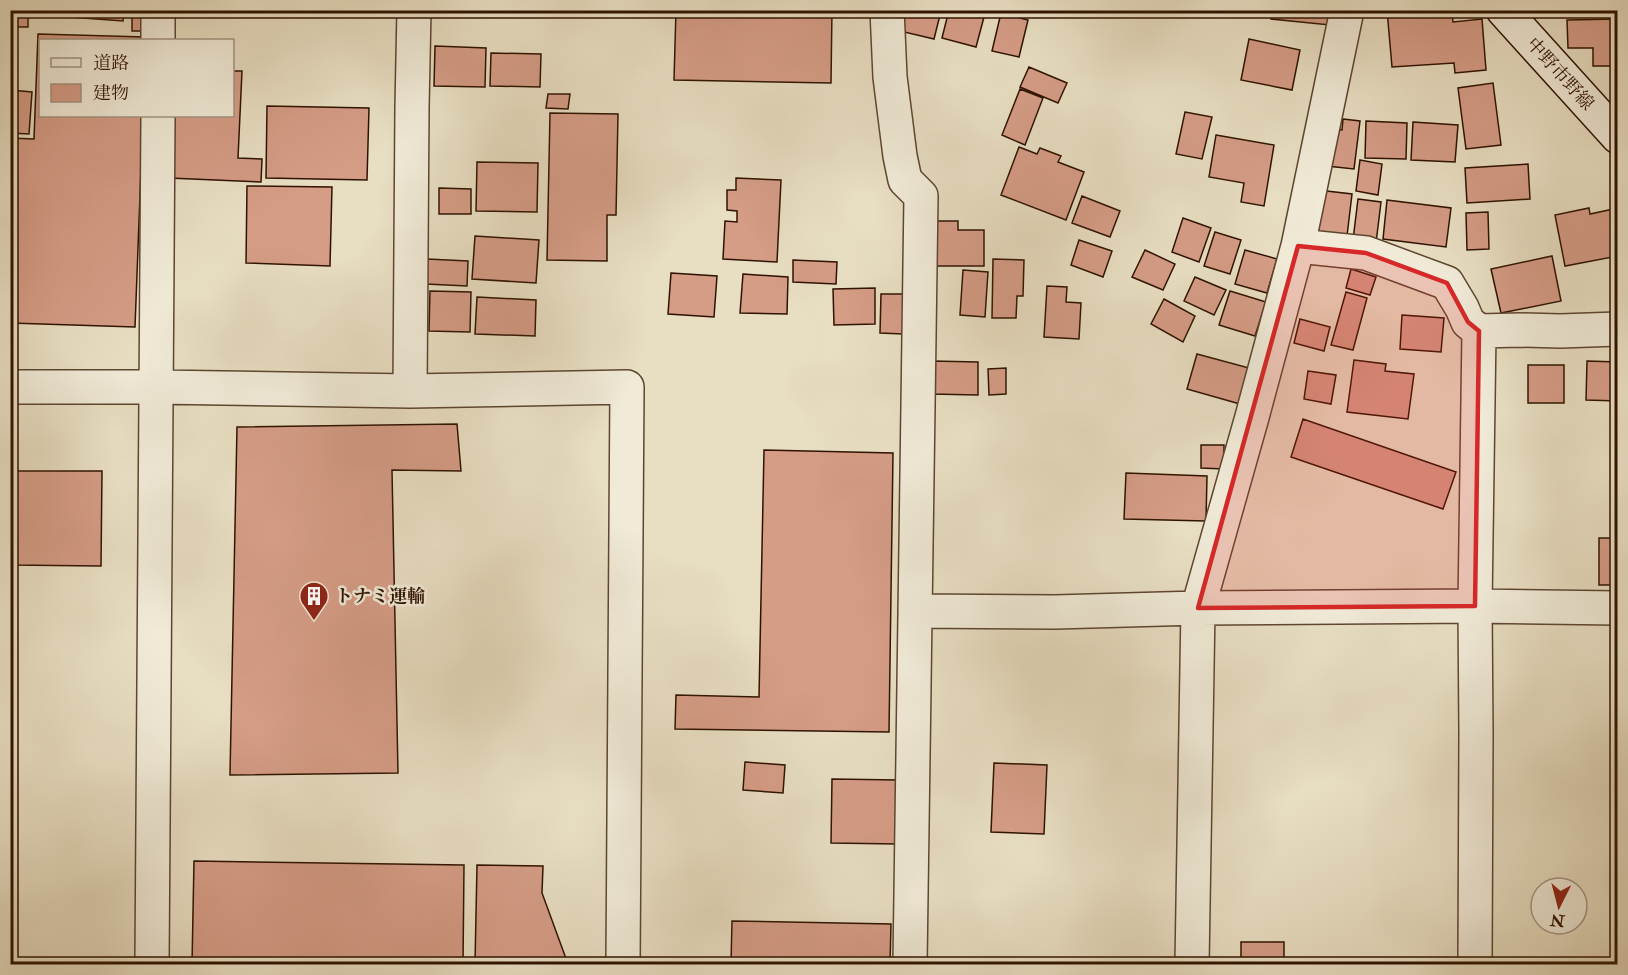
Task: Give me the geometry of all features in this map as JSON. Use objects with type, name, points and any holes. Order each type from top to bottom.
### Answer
[{"type":"street","points":[[158,10],[158,39]]},
{"type":"street","points":[[410,391],[414,10]]},
{"type":"street","points":[[887,10],[890,77],[900,156],[905,180],[921,196],[910,964]]},
{"type":"street","points":[[1192,964],[1198,608],[1298,246],[1347,10]]},
{"type":"street","name":"中野市野線","points":[[1503,10],[1617,137]]},
{"type":"street","points":[[152,964],[158,117]]},
{"type":"street","points":[[1298,246],[1366,253],[1447,283],[1468,322],[1479,330],[1617,329]]},
{"type":"street","points":[[1475,964],[1475,606],[1479,330]]},
{"type":"street","points":[[10,387],[410,391],[627,387],[623,964]]},
{"type":"street","points":[[915,611],[1055,612],[1198,608],[1475,606],[1617,608]]},
{"type":"highlighted area","points":[[1298,246],[1366,253],[1447,283],[1468,322],[1479,331],[1475,606],[1198,608]]},
{"type":"building","points":[[10,10],[28,10],[28,27],[10,27]]},
{"type":"building","points":[[71,10],[124,10],[123,21],[70,17]]},
{"type":"building","points":[[132,10],[150,10],[150,31],[132,31]]},
{"type":"building","points":[[588,10],[656,10],[656,16],[588,13]]},
{"type":"building","points":[[676,10],[832,10],[831,83],[674,80]]},
{"type":"building","points":[[905,10],[941,11],[934,39],[900,31]]},
{"type":"building","points":[[949,10],[984,17],[976,47],[942,38]]},
{"type":"building","points":[[1205,10],[1267,10],[1267,15]]},
{"type":"building","points":[[1272,10],[1331,10],[1330,25],[1271,19]]},
{"type":"building","points":[[1387,10],[1420,10],[1421,16],[1452,13],[1453,22],[1482,19],[1486,70],[1455,73],[1454,63],[1392,67]]},
{"type":"building","points":[[1001,13],[1028,20],[1019,57],[992,51]]},
{"type":"building","points":[[1618,19],[1618,66],[1593,66],[1593,48],[1568,48],[1567,20]]},
{"type":"building","points":[[38,34],[145,37],[145,39],[39,39],[39,117],[143,117],[135,327],[10,323],[10,138],[34,139]]},
{"type":"building","points":[[1249,39],[1300,50],[1292,90],[1241,80]]},
{"type":"building","points":[[435,46],[486,48],[485,87],[434,86]]},
{"type":"building","points":[[491,53],[541,54],[540,87],[490,86]]},
{"type":"building","points":[[1029,67],[1067,83],[1058,103],[1020,87]]},
{"type":"building","points":[[234,71],[242,71],[238,158],[262,159],[261,182],[169,178],[172,117],[234,117]]},
{"type":"building","points":[[1493,83],[1501,145],[1466,149],[1458,88]]},
{"type":"building","points":[[1020,89],[1043,98],[1025,145],[1002,135]]},
{"type":"building","points":[[10,90],[32,92],[29,134],[10,133]]},
{"type":"building","points":[[548,94],[570,94],[568,109],[546,108]]},
{"type":"building","points":[[267,106],[369,108],[367,180],[266,178]]},
{"type":"building","points":[[1185,112],[1212,117],[1202,159],[1176,154]]},
{"type":"building","points":[[550,113],[618,114],[616,215],[607,215],[607,261],[547,260]]},
{"type":"building","points":[[1343,119],[1360,121],[1354,169],[1327,166],[1331,129],[1342,130]]},
{"type":"building","points":[[1366,121],[1407,123],[1406,159],[1365,158]]},
{"type":"building","points":[[1413,122],[1458,125],[1455,162],[1411,160]]},
{"type":"building","points":[[1216,135],[1274,145],[1264,206],[1241,202],[1244,183],[1209,177]]},
{"type":"building","points":[[1019,147],[1037,154],[1040,148],[1061,156],[1058,162],[1084,172],[1066,220],[1001,195]]},
{"type":"building","points":[[1360,160],[1382,164],[1378,195],[1356,191]]},
{"type":"building","points":[[477,162],[538,163],[537,212],[476,211]]},
{"type":"building","points":[[1528,164],[1530,199],[1467,203],[1465,168]]},
{"type":"building","points":[[736,178],[781,180],[777,262],[723,259],[725,221],[737,222],[737,211],[727,210],[727,190],[736,190]]},
{"type":"building","points":[[247,186],[332,187],[330,266],[246,263]]},
{"type":"building","points":[[439,188],[471,189],[471,214],[439,214]]},
{"type":"building","points":[[1318,190],[1352,194],[1347,236],[1313,232]]},
{"type":"building","points":[[1082,196],[1120,211],[1110,237],[1072,223]]},
{"type":"building","points":[[1358,199],[1381,202],[1376,243],[1353,240]]},
{"type":"building","points":[[1387,200],[1451,208],[1446,247],[1383,239]]},
{"type":"building","points":[[1589,208],[1590,214],[1618,208],[1618,256],[1565,266],[1555,215]]},
{"type":"building","points":[[1488,212],[1489,249],[1467,250],[1466,213]]},
{"type":"building","points":[[1183,218],[1211,228],[1199,262],[1172,252]]},
{"type":"building","points":[[932,221],[958,221],[958,230],[984,230],[984,266],[932,266]]},
{"type":"building","points":[[1215,232],[1241,240],[1230,274],[1204,266]]},
{"type":"building","points":[[475,236],[539,240],[536,283],[472,279]]},
{"type":"building","points":[[1079,240],[1112,251],[1103,277],[1071,265]]},
{"type":"building","points":[[1145,250],[1175,264],[1163,290],[1132,277]]},
{"type":"building","points":[[1245,250],[1277,259],[1267,293],[1235,284]]},
{"type":"building","points":[[1552,256],[1561,301],[1501,313],[1491,269]]},
{"type":"building","points":[[427,259],[468,261],[467,286],[426,284]]},
{"type":"building","points":[[993,259],[1024,260],[1023,296],[1017,296],[1016,318],[992,318]]},
{"type":"building","points":[[793,260],[837,262],[836,284],[793,282]]},
{"type":"building","points":[[1351,269],[1376,277],[1370,295],[1346,288]]},
{"type":"building","points":[[963,270],[988,272],[985,317],[960,315]]},
{"type":"building","points":[[671,273],[717,276],[714,317],[668,314]]},
{"type":"building","points":[[743,274],[788,277],[787,314],[740,313]]},
{"type":"building","points":[[1195,277],[1226,290],[1214,315],[1184,301]]},
{"type":"building","points":[[1047,286],[1067,287],[1066,302],[1081,303],[1079,339],[1044,337]]},
{"type":"building","points":[[875,288],[875,324],[834,325],[833,289]]},
{"type":"building","points":[[430,291],[471,292],[470,332],[429,331]]},
{"type":"building","points":[[1230,291],[1266,302],[1255,336],[1219,325]]},
{"type":"building","points":[[1346,292],[1367,298],[1353,350],[1331,345]]},
{"type":"building","points":[[881,294],[905,294],[903,334],[880,333]]},
{"type":"building","points":[[477,297],[536,300],[535,336],[475,334]]},
{"type":"building","points":[[1164,299],[1195,316],[1183,342],[1151,324]]},
{"type":"building","points":[[1402,315],[1444,318],[1441,352],[1400,349]]},
{"type":"building","points":[[1300,319],[1330,327],[1324,351],[1294,343]]},
{"type":"building","points":[[1197,354],[1249,368],[1240,404],[1187,389]]},
{"type":"building","points":[[1354,360],[1386,364],[1385,371],[1414,374],[1408,419],[1347,412]]},
{"type":"building","points":[[932,361],[978,362],[978,395],[931,394]]},
{"type":"building","points":[[1587,361],[1618,362],[1618,401],[1586,400]]},
{"type":"building","points":[[1528,365],[1564,365],[1564,403],[1528,403]]},
{"type":"building","points":[[1006,368],[1006,394],[989,395],[988,369]]},
{"type":"building","points":[[1308,371],[1336,375],[1331,404],[1304,399]]},
{"type":"building","points":[[1303,419],[1456,472],[1443,509],[1291,457]]},
{"type":"building","name":"トナミ運輸","points":[[457,424],[461,471],[392,470],[398,773],[230,775],[237,427]]},
{"type":"building","points":[[1201,445],[1224,445],[1224,469],[1201,468]]},
{"type":"building","points":[[764,450],[893,453],[889,732],[675,729],[676,695],[759,697]]},
{"type":"building","points":[[10,471],[102,471],[101,566],[10,565]]},
{"type":"building","points":[[1126,473],[1207,476],[1206,521],[1124,519]]},
{"type":"building","points":[[1599,538],[1618,538],[1618,585],[1599,585]]},
{"type":"building","points":[[745,762],[785,765],[783,793],[743,790]]},
{"type":"building","points":[[994,763],[1047,765],[1044,834],[991,832]]},
{"type":"building","points":[[832,779],[898,780],[897,844],[831,843]]},
{"type":"building","points":[[194,861],[464,865],[463,964],[192,964]]},
{"type":"building","points":[[477,865],[543,866],[542,893],[568,964],[475,964]]},
{"type":"building","points":[[732,921],[891,924],[890,964],[731,964]]},
{"type":"building","points":[[1241,942],[1284,942],[1284,964],[1241,964]]},
{"type":"place","name":"トナミ運輸","points":[[314,622]]}]
